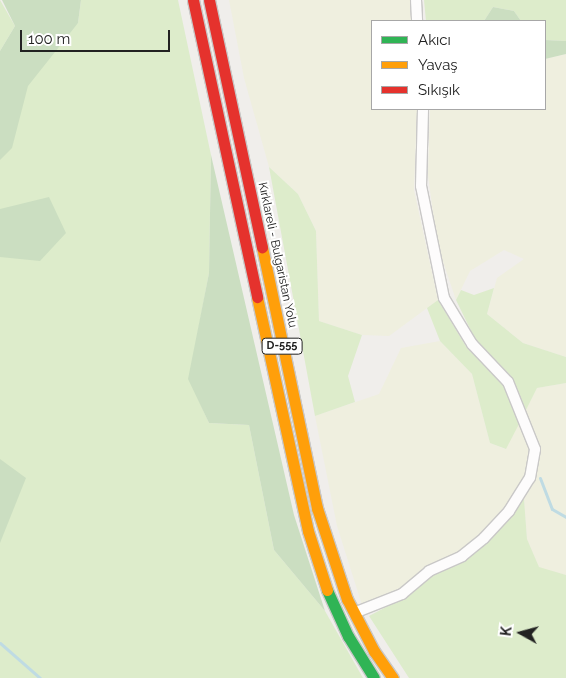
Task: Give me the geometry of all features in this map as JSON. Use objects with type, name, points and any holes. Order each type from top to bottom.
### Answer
[{"type":"highway","name":"D-555","points":[[193,0],[308,531],[333,602],[374,678]]},
{"type":"highway","name":"Kırklareli - Bulgaristan Yolu","points":[[209,0],[318,508],[354,613],[393,678]]},
{"type":"street","points":[[416,0],[417,20]]},
{"type":"street","points":[[354,613],[402,594],[429,571],[462,556],[484,538],[509,511],[530,478],[536,449],[508,382],[472,344],[444,298],[421,186],[424,110]]},
{"type":"green space","points":[[0,0],[15,26],[0,51]]},
{"type":"green space","points":[[2,0],[81,0],[78,23],[28,86],[12,148],[0,160],[0,51],[15,26]]},
{"type":"green space","points":[[81,0],[178,0],[211,155],[209,273],[189,379],[209,423],[249,425],[274,550],[325,611],[363,678],[0,678],[0,65],[78,23]]},
{"type":"green space","points":[[229,0],[410,0],[411,20],[371,20],[371,110],[417,110],[414,190],[438,300],[389,336],[362,335],[319,321],[316,231],[298,194],[269,167],[244,78]]},
{"type":"green space","points":[[424,0],[566,0],[566,41],[546,40],[546,20],[520,20],[514,11],[493,7],[485,20],[426,20]]},
{"type":"green space","points":[[493,7],[514,11],[520,20],[485,20]]},
{"type":"green space","points":[[546,40],[566,41],[566,54],[546,59]]},
{"type":"green space","points":[[566,54],[566,357],[523,343],[487,314],[497,278],[524,259],[504,250],[470,271],[456,300],[437,244],[428,175],[430,110],[546,110],[546,59]]},
{"type":"green space","points":[[211,155],[294,515],[325,611],[274,550],[249,425],[209,423],[188,379],[209,273]]},
{"type":"green space","points":[[269,167],[298,194],[316,231],[319,321],[362,335],[348,376],[355,402],[315,416]]},
{"type":"green space","points":[[49,197],[66,233],[40,261],[0,257],[0,209]]},
{"type":"green space","points":[[494,288],[487,314],[523,343],[566,357],[566,383],[537,388],[526,410],[510,375],[475,339],[456,300],[461,290],[474,295]]},
{"type":"green space","points":[[438,300],[467,348],[504,386],[519,424],[506,449],[490,443],[472,374],[440,341],[427,308]]},
{"type":"green space","points":[[440,341],[472,374],[490,443],[505,449],[537,388],[566,383],[566,575],[539,568],[527,539],[524,499],[460,554],[401,591],[362,605],[337,526],[315,416],[379,394],[401,348]]},
{"type":"green space","points":[[0,459],[26,478],[0,543]]},
{"type":"green space","points":[[524,499],[527,539],[539,567],[566,575],[566,678],[409,678],[369,616],[405,597],[431,575],[464,559]]},
{"type":"waterway","points":[[540,478],[552,509],[566,517]]},
{"type":"waterway","points":[[0,643],[40,678]]},
{"type":"traffic: fast","points":[[327,590],[348,636],[374,678]]},
{"type":"traffic: slow","points":[[262,247],[317,508],[347,599],[374,651],[393,678]]},
{"type":"traffic: slow","points":[[257,297],[308,531],[327,590]]},
{"type":"traffic: jam","points":[[193,0],[257,297]]},
{"type":"traffic: jam","points":[[209,0],[262,247]]}]
